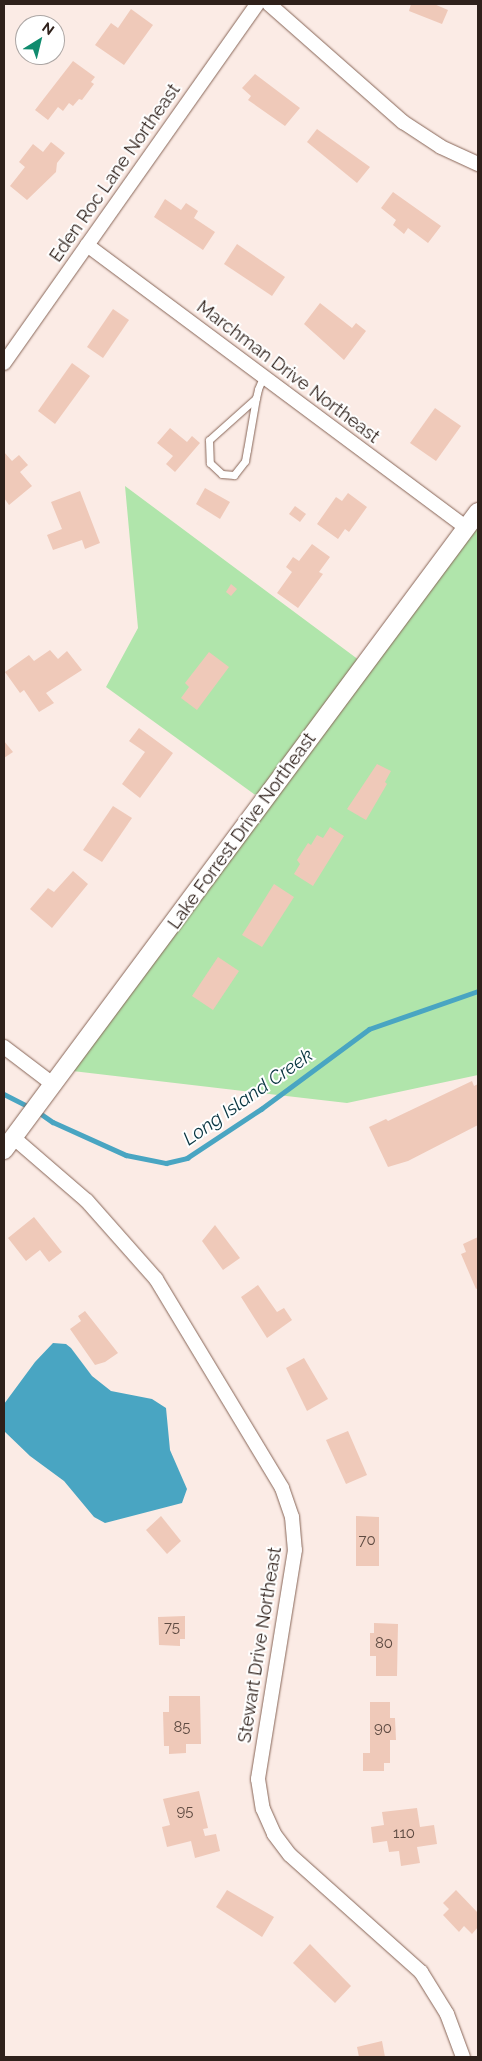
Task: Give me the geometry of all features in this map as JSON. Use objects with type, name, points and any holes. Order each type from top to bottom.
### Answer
[{"type":"street","name":"Eden Roc Lane Northeast","points":[[4,363],[257,4]]},
{"type":"street","points":[[269,4],[403,122],[440,146],[478,164]]},
{"type":"street","name":"Marchman Drive Northeast","points":[[87,245],[466,528]]},
{"type":"street","name":"Lake Forrest Drive Northeast","points":[[14,1138],[478,512]]},
{"type":"street","points":[[4,1047],[54,1085]]},
{"type":"street","name":"Stewart Drive Northeast","points":[[14,1138],[87,1201],[156,1280],[282,1488],[292,1518],[295,1550],[258,1779],[263,1809],[274,1834],[290,1855],[421,1972],[447,2014],[463,2057]]},
{"type":"lane","points":[[256,398],[209,440],[210,463],[222,474],[234,475],[245,461],[256,398],[263,376]]},
{"type":"green space","points":[[125,486],[367,666],[478,519],[478,1075],[347,1103],[64,1070],[265,802],[106,687],[138,628]]},
{"type":"water","points":[[53,1343],[66,1344],[71,1348],[92,1376],[111,1391],[152,1399],[166,1408],[170,1450],[187,1489],[182,1503],[105,1523],[94,1517],[64,1481],[30,1456],[4,1431],[4,1404],[35,1362]]},
{"type":"building","points":[[411,4],[434,4],[448,10],[442,24],[409,11]]},
{"type":"building","points":[[131,9],[153,25],[124,65],[95,45],[111,23],[118,28]]},
{"type":"building","points":[[73,61],[95,77],[91,82],[94,84],[82,100],[79,99],[73,106],[69,103],[63,111],[58,107],[48,120],[35,110]]},
{"type":"building","points":[[255,74],[300,108],[285,126],[248,100],[251,96],[242,88]]},
{"type":"building","points":[[317,129],[370,167],[357,183],[307,142]]},
{"type":"building","points":[[51,142],[65,153],[57,163],[56,172],[27,200],[10,186],[25,167],[19,162],[33,144],[43,152]]},
{"type":"building","points":[[393,192],[441,226],[428,243],[408,228],[404,234],[393,225],[396,220],[381,208]]},
{"type":"building","points":[[165,199],[181,210],[186,203],[198,211],[194,218],[215,232],[203,250],[154,217]]},
{"type":"building","points":[[237,244],[285,277],[272,296],[224,264]]},
{"type":"building","points":[[320,303],[352,328],[356,323],[366,331],[344,360],[304,324]]},
{"type":"building","points":[[113,309],[129,320],[103,358],[87,347]]},
{"type":"building","points":[[72,363],[90,376],[55,424],[38,411]]},
{"type":"building","points":[[435,408],[461,426],[436,461],[410,443]]},
{"type":"building","points":[[170,428],[187,442],[192,436],[200,443],[175,472],[166,464],[173,456],[157,443]]},
{"type":"building","points":[[4,452],[12,461],[19,455],[28,465],[20,472],[32,486],[9,505],[4,498]]},
{"type":"building","points":[[205,488],[230,502],[220,519],[196,504]]},
{"type":"building","points":[[80,491],[100,543],[85,549],[82,540],[53,550],[47,535],[62,529],[51,502]]},
{"type":"building","points":[[348,493],[367,507],[349,532],[345,529],[338,539],[317,524],[336,497],[342,501]]},
{"type":"building","points":[[295,506],[306,514],[300,522],[289,514]]},
{"type":"building","points":[[312,544],[330,557],[319,572],[323,574],[298,608],[277,593],[292,572],[286,567],[293,557],[299,561]]},
{"type":"building","points":[[231,584],[237,589],[231,596],[226,592]]},
{"type":"building","points":[[50,650],[58,659],[67,651],[82,670],[46,693],[54,703],[39,712],[24,690],[20,693],[5,672],[29,655],[34,661]]},
{"type":"building","points":[[209,652],[229,667],[197,710],[181,698],[189,687],[185,683]]},
{"type":"building","points":[[139,728],[173,753],[140,798],[122,784],[145,752],[129,741]]},
{"type":"building","points":[[4,741],[13,752],[4,758]]},
{"type":"building","points":[[377,764],[391,771],[385,782],[387,784],[366,820],[347,809]]},
{"type":"building","points":[[113,806],[132,818],[102,862],[83,850]]},
{"type":"building","points":[[330,827],[344,836],[313,886],[294,874],[300,864],[297,860],[308,843],[311,845],[317,835],[323,838]]},
{"type":"building","points":[[73,871],[88,884],[52,928],[30,909],[48,888],[54,892]]},
{"type":"building","points":[[274,884],[294,897],[262,947],[242,935]]},
{"type":"building","points":[[218,957],[239,971],[213,1010],[192,996]]},
{"type":"building","points":[[472,1081],[474,1086],[478,1084],[478,1125],[408,1161],[388,1167],[369,1127],[386,1119],[388,1121]]},
{"type":"building","points":[[34,1217],[62,1252],[49,1262],[40,1250],[26,1261],[8,1238]]},
{"type":"building","points":[[215,1225],[240,1258],[223,1270],[202,1241]]},
{"type":"building","points":[[478,1237],[478,1288],[476,1289],[461,1254],[466,1252],[463,1244]]},
{"type":"building","points":[[258,1285],[277,1312],[284,1308],[292,1320],[267,1338],[241,1297]]},
{"type":"building","points":[[85,1311],[118,1353],[105,1362],[95,1365],[70,1329],[81,1321],[78,1316]]},
{"type":"building","points":[[304,1358],[328,1399],[307,1411],[286,1368]]},
{"type":"building","points":[[348,1431],[367,1475],[346,1484],[326,1440]]},
{"type":"building","points":[[161,1516],[181,1541],[167,1554],[146,1530]]},
{"type":"building","points":[[356,1516],[379,1517],[379,1566],[356,1566]]},
{"type":"building","points":[[185,1616],[185,1639],[180,1639],[180,1646],[159,1645],[158,1617]]},
{"type":"building","points":[[374,1623],[398,1624],[397,1676],[376,1676],[376,1656],[370,1656],[370,1633],[374,1633]]},
{"type":"building","points":[[169,1696],[200,1696],[201,1744],[186,1744],[186,1753],[169,1754],[169,1746],[164,1746],[163,1712],[169,1712]]},
{"type":"building","points":[[370,1702],[390,1702],[390,1718],[395,1718],[396,1740],[390,1740],[390,1763],[384,1763],[384,1771],[363,1771],[363,1753],[370,1753]]},
{"type":"building","points":[[199,1791],[208,1828],[203,1829],[205,1836],[216,1834],[220,1851],[195,1858],[191,1841],[167,1847],[162,1827],[170,1825],[163,1799]]},
{"type":"building","points":[[417,1808],[420,1827],[434,1825],[437,1844],[417,1847],[420,1863],[401,1866],[399,1851],[389,1852],[387,1841],[373,1843],[371,1827],[384,1825],[382,1812]]},
{"type":"building","points":[[227,1890],[274,1917],[262,1937],[216,1907]]},
{"type":"building","points":[[456,1890],[478,1913],[478,1927],[472,1934],[464,1926],[459,1932],[443,1915],[449,1909],[443,1903]]},
{"type":"building","points":[[310,1944],[351,1986],[335,2003],[293,1963]]},
{"type":"building","points":[[382,2041],[385,2057],[359,2057],[357,2047]]},
{"type":"waterway","name":"Long Island Creek","points":[[37,1111],[53,1122],[126,1155],[166,1163],[187,1158],[261,1109],[369,1029],[478,991]]},
{"type":"waterway","name":"Long Island Creek","points":[[4,1094],[30,1107]]}]
